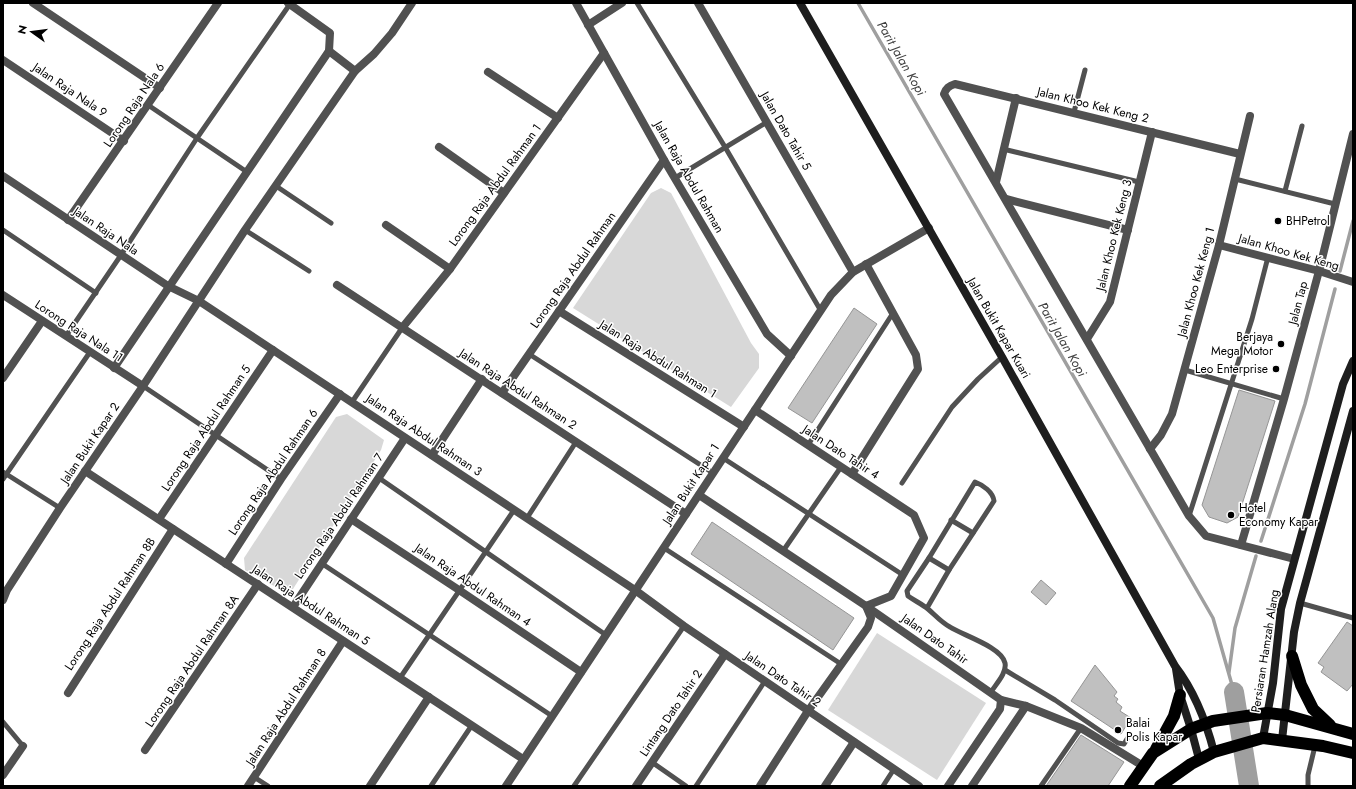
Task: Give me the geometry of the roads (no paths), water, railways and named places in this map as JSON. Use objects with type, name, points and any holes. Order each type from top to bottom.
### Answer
[{"type":"highway","points":[[1292,656],[1301,685],[1313,709],[1332,727]]},
{"type":"highway","points":[[1130,786],[1153,753],[1174,716],[1180,695]]},
{"type":"highway","points":[[1153,753],[1192,729],[1210,722],[1262,714],[1285,715],[1353,734]]},
{"type":"highway","points":[[1160,786],[1199,759],[1217,751],[1261,739],[1282,740],[1315,745],[1353,753]]},
{"type":"street","points":[[33,3],[160,88]]},
{"type":"street","name":"Lorong Raja Nala 6","points":[[68,220],[218,3]]},
{"type":"street","name":"Jalan Bukit Kapar 2","points":[[3,600],[7,590],[60,508],[143,386],[245,230],[355,71],[374,54],[392,33],[412,3]]},
{"type":"street","name":"Jalan Raja Abdul Rahman","points":[[576,3],[664,160],[766,334],[791,356]]},
{"type":"street","points":[[588,25],[622,3]]},
{"type":"street","name":"Jalan Dato Tahir 5","points":[[698,3],[853,272]]},
{"type":"street","name":"Jalan Bukit Kapar Kuari","points":[[800,3],[929,228],[1176,666],[1210,722],[1217,751]]},
{"type":"street","points":[[114,368],[168,286],[329,52],[330,33],[289,4]]},
{"type":"street","points":[[329,52],[355,71]]},
{"type":"street","name":"Lorong Raja Abdul Rahman 1","points":[[402,328],[450,269],[604,53]]},
{"type":"street","name":"Jalan Raja Nala 9","points":[[3,60],[124,141]]},
{"type":"street","points":[[488,72],[558,118]]},
{"type":"street","name":"Jalan Khoo Kek Keng 2","points":[[996,182],[944,94],[950,85],[955,84],[1016,98],[1240,154]]},
{"type":"street","points":[[1016,98],[996,182],[1189,516],[1206,536],[1294,560]]},
{"type":"street","name":"Jalan Khoo Kek Keng 1","points":[[1150,449],[1161,436],[1172,414],[1219,245],[1250,116]]},
{"type":"street","name":"Jalan Khoo Kek Keng 3","points":[[1087,339],[1110,302],[1152,132]]},
{"type":"street","name":"Jalan Tap","points":[[1241,545],[1284,399],[1319,271],[1353,134]]},
{"type":"street","points":[[439,147],[504,193]]},
{"type":"street","name":"Lorong Raja Abdul Rahman","points":[[502,393],[664,160]]},
{"type":"street","name":"Jalan Raja Nala","points":[[3,176],[168,286],[199,301]]},
{"type":"street","points":[[1006,199],[1128,230]]},
{"type":"street","points":[[386,225],[450,269]]},
{"type":"street","name":"Jalan Bukit Kapar 1","points":[[506,786],[831,295],[853,272],[929,228]]},
{"type":"street","name":"Jalan Khoo Kek Keng","points":[[1219,245],[1268,257],[1351,281]]},
{"type":"street","points":[[852,474],[918,369],[916,355],[866,264]]},
{"type":"street","name":"Jalan Raja Abdul Rahman 2","points":[[338,285],[686,514]]},
{"type":"street","name":"Lorong Raja Nala 11","points":[[3,295],[143,386]]},
{"type":"street","name":"Jalan Raja Abdul Rahman 3","points":[[199,301],[636,590]]},
{"type":"street","name":"Jalan Raja Abdul Rahman 1","points":[[559,311],[744,427]]},
{"type":"street","points":[[3,378],[42,320]]},
{"type":"street","name":"Lorong Raja Abdul Rahman 5","points":[[159,519],[273,350]]},
{"type":"street","name":"Persiaran Hamzah Alang","points":[[1261,739],[1262,714],[1273,684],[1281,609],[1344,384],[1353,361]]},
{"type":"street","points":[[432,455],[482,379]]},
{"type":"street","name":"Lorong Raja Abdul Rahman 6","points":[[226,564],[281,479],[340,394]]},
{"type":"street","name":"Jalan Dato Tahir 4","points":[[755,410],[914,514],[924,538],[903,575]]},
{"type":"street","points":[[1282,740],[1294,632],[1300,603],[1353,411]]},
{"type":"street","name":"Lorong Raja Abdul Rahman 7","points":[[293,607],[405,438]]},
{"type":"street","name":"Jalan Raja Abdul Rahman 5","points":[[85,471],[523,759]]},
{"type":"street","name":"Jalan Dato Tahir","points":[[699,495],[866,606],[1001,700]]},
{"type":"street","name":"Jalan Raja Abdul Rahman 4","points":[[351,520],[581,672]]},
{"type":"street","name":"Lorong Raja Abdul Rahman 8B","points":[[68,693],[173,529]]},
{"type":"street","points":[[760,786],[808,711],[868,628],[871,618],[866,606],[891,596],[903,575]]},
{"type":"street","name":"Lorong Raja Abdul Rahman 8A","points":[[145,750],[258,584]]},
{"type":"street","name":"Jalan Dato Tahir 2","points":[[636,590],[684,626],[919,786]]},
{"type":"street","name":"Jalan Raja Abdul Rahman 8","points":[[248,786],[344,641]]},
{"type":"street","name":"Lintang Dato Tahir 2","points":[[636,786],[653,763],[725,654]]},
{"type":"street","name":"Jalan Bukit Kapar Kuari","points":[[1176,666],[1180,695],[1192,729],[1199,759]]},
{"type":"street","points":[[370,786],[429,697]]},
{"type":"street","points":[[948,786],[1000,709],[1001,700],[1026,706],[1081,728],[1143,766]]},
{"type":"street","points":[[972,786],[1026,706]]},
{"type":"street","points":[[825,786],[854,742]]},
{"type":"street","points":[[3,774],[23,746]]},
{"type":"lane","points":[[637,3],[821,311]]},
{"type":"lane","points":[[66,336],[96,293],[197,138],[289,4]]},
{"type":"lane","points":[[1074,112],[1084,70]]},
{"type":"lane","points":[[148,105],[247,172]]},
{"type":"lane","points":[[675,178],[767,122]]},
{"type":"lane","points":[[1285,192],[1302,126]]},
{"type":"lane","points":[[1003,149],[1139,182]]},
{"type":"lane","points":[[1235,178],[1335,204]]},
{"type":"lane","points":[[276,186],[331,222]]},
{"type":"lane","points":[[3,230],[96,293]]},
{"type":"lane","points":[[245,230],[309,271]]},
{"type":"lane","points":[[1189,516],[1252,319],[1268,257]]},
{"type":"lane","points":[[808,445],[893,313]]},
{"type":"lane","points":[[352,402],[402,328]]},
{"type":"lane","points":[[3,479],[5,473],[90,352]]},
{"type":"lane","points":[[529,354],[713,473]]},
{"type":"lane","points":[[902,482],[952,407],[978,379],[1002,357]]},
{"type":"lane","points":[[1185,370],[1284,399]]},
{"type":"lane","points":[[143,386],[281,479]]},
{"type":"lane","points":[[527,518],[576,442]]},
{"type":"lane","points":[[723,458],[903,575]]},
{"type":"lane","points":[[783,551],[841,467]]},
{"type":"lane","points":[[5,473],[60,508]]},
{"type":"lane","points":[[378,478],[606,635]]},
{"type":"lane","points":[[927,608],[949,570],[994,501],[994,496],[975,482],[907,591],[908,596],[927,608],[948,626],[970,636],[998,653],[1005,662],[1005,670],[991,692]]},
{"type":"lane","points":[[400,678],[514,510]]},
{"type":"lane","points":[[951,520],[973,533]]},
{"type":"lane","points":[[664,548],[842,664]]},
{"type":"lane","points":[[929,558],[949,570]]},
{"type":"lane","points":[[321,564],[552,716]]},
{"type":"lane","points":[[1300,603],[1353,618]]},
{"type":"lane","points":[[574,786],[684,626]]},
{"type":"lane","points":[[1005,670],[1055,700],[1118,743],[1124,744],[1127,739]]},
{"type":"lane","points":[[696,786],[765,681]]},
{"type":"lane","points":[[3,722],[23,746]]},
{"type":"lane","points":[[431,786],[472,725]]},
{"type":"lane","points":[[1041,786],[1081,728]]},
{"type":"lane","points":[[1308,786],[1308,775],[1315,745]]},
{"type":"lane","points":[[653,763],[686,786]]},
{"type":"lane","points":[[883,786],[894,769]]},
{"type":"lane","points":[[254,777],[268,786]]},
{"type":"waterway","name":"Parit Jalan Kopi","points":[[858,3],[1213,618],[1234,692]]},
{"type":"waterway","points":[[1340,271],[1353,221]]},
{"type":"waterway","points":[[1261,541],[1305,404],[1335,289]]},
{"type":"waterway","points":[[1229,672],[1235,628],[1256,556]]},
{"type":"waterway","points":[[1234,692],[1249,786]]},
{"type":"place","name":"BHPetrol","points":[[1278,221]]},
{"type":"place","name":"Berjaya Mega Motor","points":[[1281,344]]},
{"type":"place","name":"Leo Enterprise","points":[[1276,369]]},
{"type":"place","name":"Hotel Economy Kapar","points":[[1231,515]]},
{"type":"place","name":"Balai Polis Kapar","points":[[1118,730]]}]
